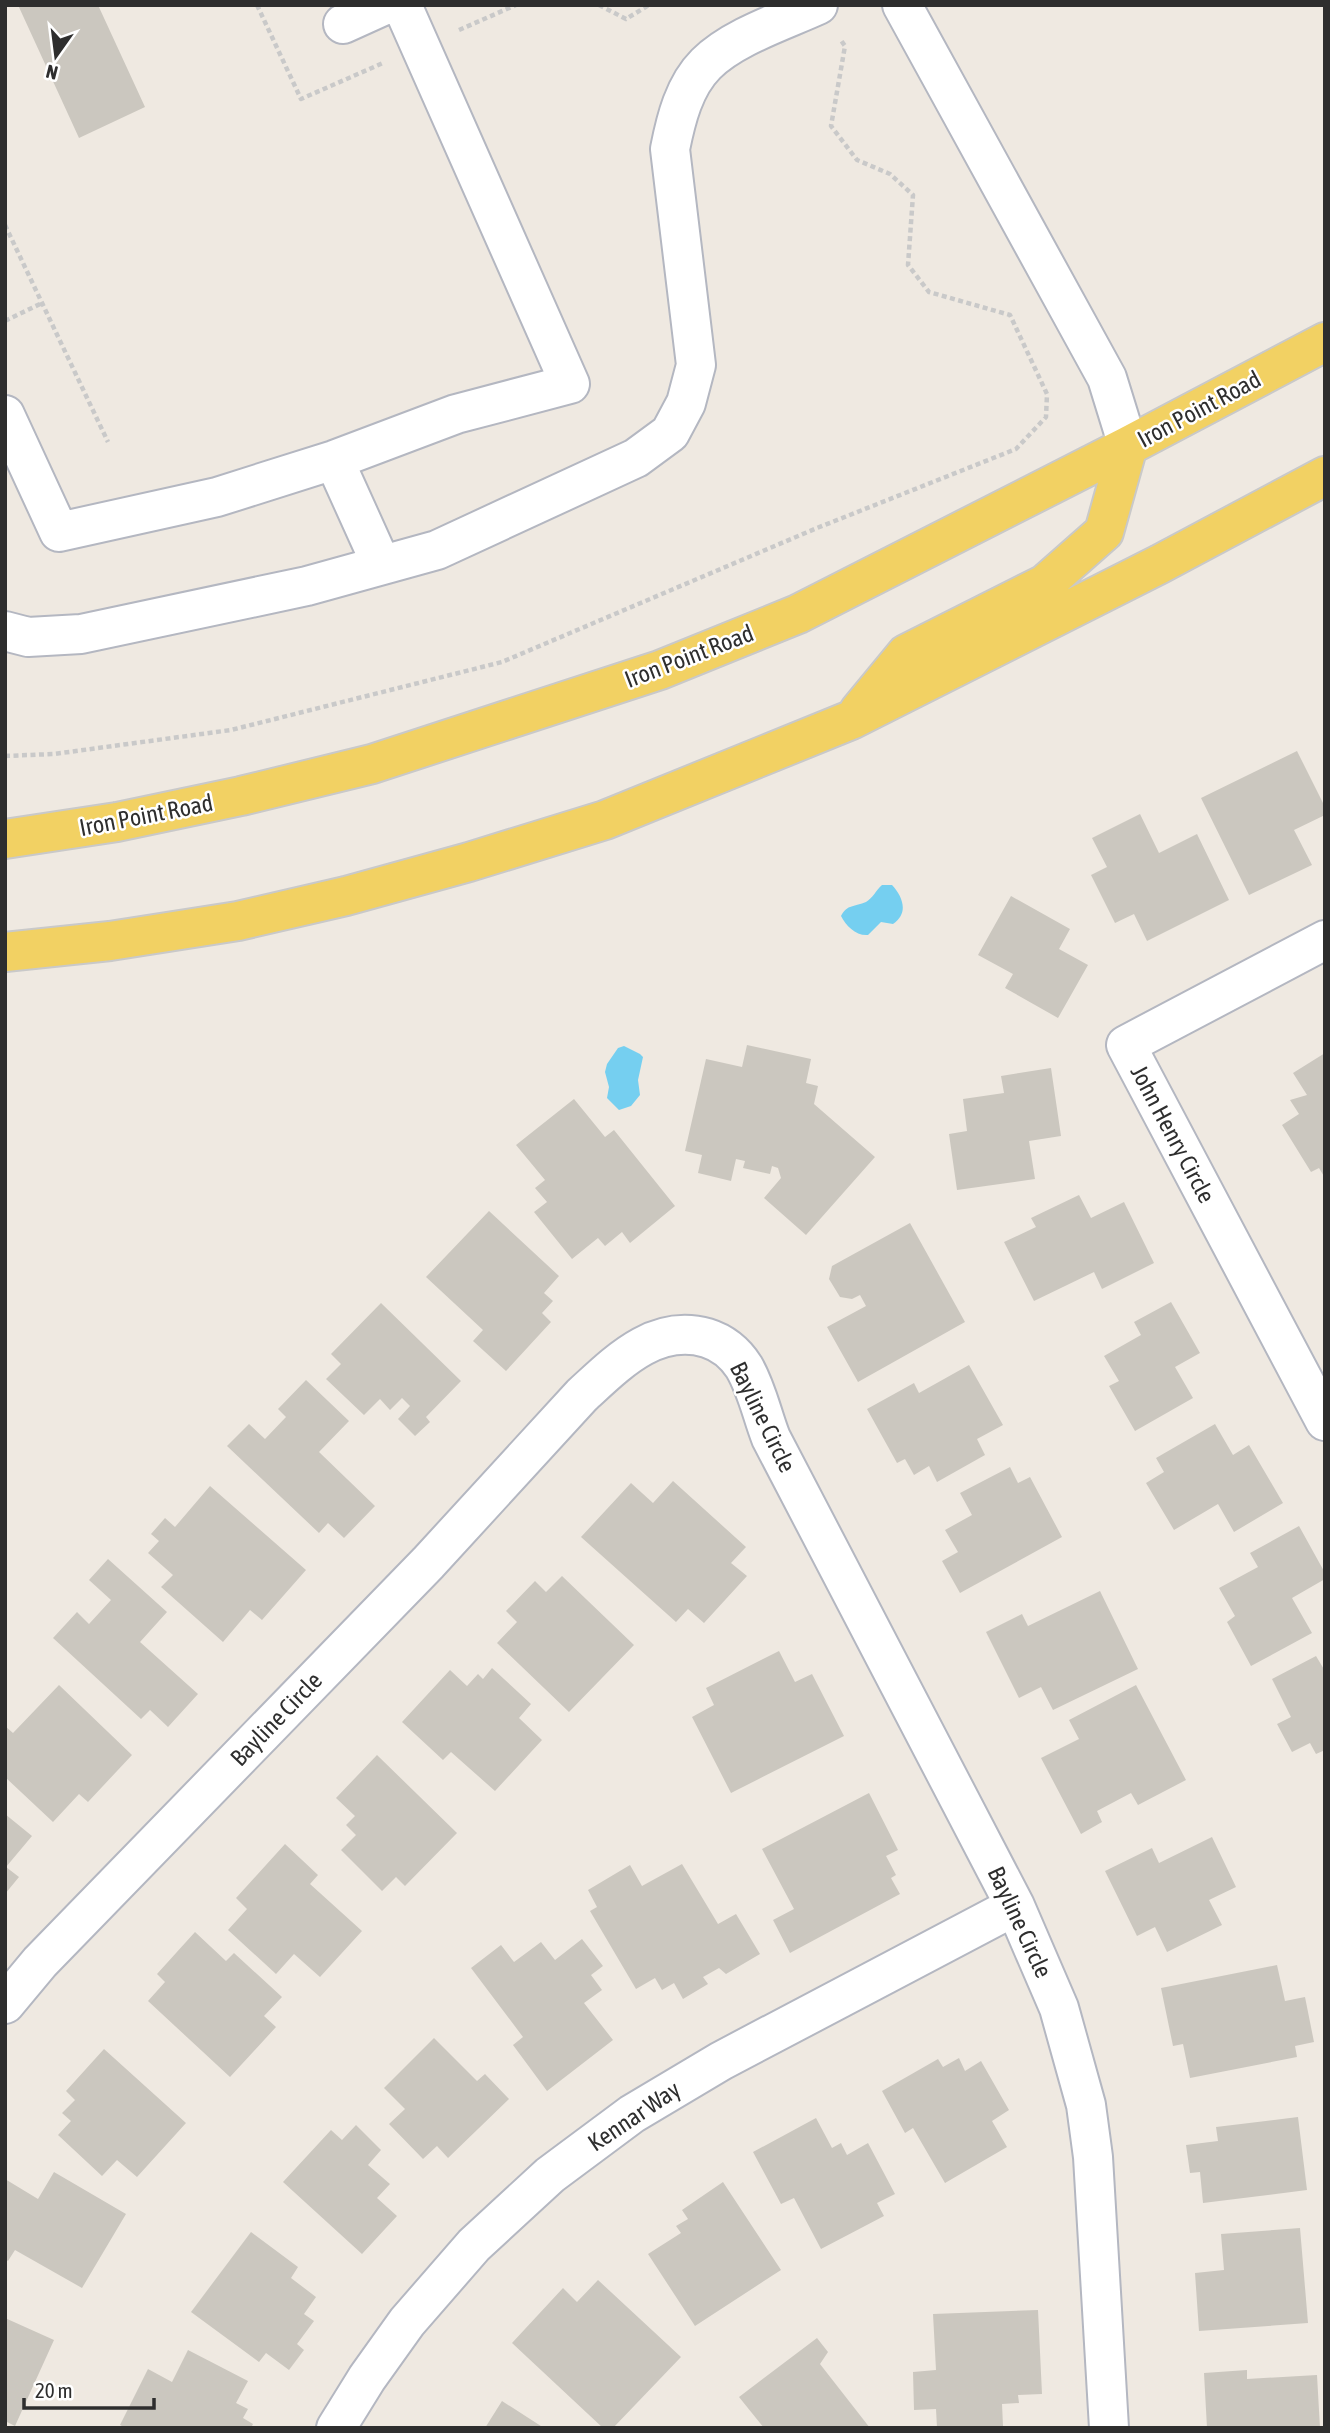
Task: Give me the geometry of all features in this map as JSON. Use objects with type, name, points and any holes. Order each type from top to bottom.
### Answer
[{"type":"main road","name":"Iron Point Road","points":[[5,839],[117,822],[241,796],[372,764],[660,670],[798,614],[1325,342]]},
{"type":"main road","points":[[852,720],[906,654],[1045,584],[1104,532],[1128,446]]},
{"type":"main road","points":[[5,952],[110,941],[238,921],[358,893],[605,820],[852,720],[1160,564],[1325,476]]},
{"type":"street","points":[[342,24],[385,5]]},
{"type":"street","points":[[5,415],[60,532],[217,497],[334,460],[456,414],[570,384],[402,5]]},
{"type":"street","points":[[902,5],[1107,378],[1128,446]]},
{"type":"street","points":[[5,631],[28,637],[81,634],[307,586],[437,550],[636,458],[670,433],[686,403],[696,365],[670,149],[676,117],[690,87],[706,64],[733,44],[816,6]]},
{"type":"street","points":[[334,460],[381,564]]},
{"type":"street","name":"John Henry Circle","points":[[1325,940],[1126,1045],[1325,1421]]},
{"type":"street","name":"Bayline Circle","points":[[5,2004],[40,1962],[428,1563],[582,1395],[645,1343],[666,1335],[693,1334],[712,1339],[730,1349],[744,1367],[754,1387],[771,1438],[1015,1906],[1059,2008],[1086,2105],[1093,2157],[1109,2428]]},
{"type":"street","name":"Kennar Way","points":[[337,2428],[367,2378],[407,2322],[474,2245],[550,2175],[632,2114],[720,2061],[1015,1906]]},
{"type":"path","points":[[599,5],[626,19],[649,5]]},
{"type":"path","points":[[5,756],[54,754],[231,730],[502,662],[817,528],[1016,449],[1046,417],[1047,394],[1010,315],[929,292],[908,265],[913,195],[890,174],[857,160],[831,125],[845,46],[816,6]]},
{"type":"path","points":[[5,225],[108,442]]},
{"type":"path","points":[[5,321],[41,303]]},
{"type":"water","points":[[882,885],[892,885],[899,895],[903,905],[901,915],[893,924],[881,922],[868,935],[856,932],[841,916],[843,912],[868,900]]},
{"type":"water","points":[[624,1046],[643,1057],[638,1080],[640,1095],[631,1106],[619,1110],[607,1098],[609,1087],[605,1072],[618,1048]]},
{"type":"building","points":[[18,5],[98,5],[145,107],[79,138]]},
{"type":"building","points":[[1297,751],[1325,807],[1325,815],[1294,830],[1312,865],[1249,895],[1201,798]]},
{"type":"building","points":[[1140,814],[1159,853],[1197,834],[1229,900],[1147,941],[1134,914],[1115,923],[1091,875],[1107,867],[1092,838]]},
{"type":"building","points":[[1011,896],[1070,929],[1059,949],[1088,965],[1058,1018],[1005,988],[1013,974],[978,955]]},
{"type":"building","points":[[747,1045],[811,1059],[806,1083],[818,1086],[814,1104],[875,1157],[806,1235],[764,1198],[781,1178],[778,1168],[772,1166],[770,1174],[743,1168],[745,1161],[736,1159],[731,1181],[698,1173],[702,1155],[685,1151],[706,1059],[742,1067]]},
{"type":"building","points":[[1325,1053],[1325,1178],[1319,1168],[1311,1172],[1282,1125],[1299,1114],[1290,1100],[1307,1095],[1293,1073]]},
{"type":"building","points":[[1051,1068],[1061,1136],[1029,1141],[1035,1179],[957,1190],[949,1134],[967,1131],[963,1099],[1004,1093],[1001,1076]]},
{"type":"building","points":[[574,1099],[605,1137],[614,1130],[675,1206],[630,1243],[622,1232],[605,1246],[598,1238],[572,1259],[534,1212],[547,1202],[535,1188],[545,1180],[516,1145]]},
{"type":"building","points":[[1079,1195],[1091,1218],[1124,1202],[1154,1263],[1102,1289],[1094,1272],[1034,1301],[1004,1242],[1036,1227],[1031,1218]]},
{"type":"building","points":[[489,1211],[559,1276],[544,1293],[553,1301],[542,1313],[551,1322],[506,1371],[473,1341],[483,1330],[426,1277]]},
{"type":"building","points":[[910,1223],[965,1322],[858,1382],[827,1327],[866,1306],[860,1295],[852,1299],[840,1297],[829,1279],[832,1266]]},
{"type":"building","points":[[1171,1302],[1200,1353],[1175,1367],[1193,1398],[1135,1431],[1109,1386],[1119,1381],[1104,1356],[1141,1335],[1134,1322]]},
{"type":"building","points":[[381,1303],[461,1381],[426,1417],[430,1422],[415,1436],[398,1419],[410,1406],[402,1398],[390,1410],[380,1399],[364,1415],[326,1379],[341,1364],[331,1354]]},
{"type":"building","points":[[969,1365],[1003,1425],[977,1439],[985,1455],[937,1482],[929,1466],[914,1475],[905,1459],[897,1463],[867,1409],[914,1383],[919,1393]]},
{"type":"building","points":[[306,1380],[349,1421],[319,1452],[375,1506],[344,1538],[328,1523],[319,1533],[227,1446],[249,1424],[265,1439],[286,1417],[278,1409]]},
{"type":"building","points":[[1215,1424],[1233,1455],[1249,1445],[1283,1503],[1234,1532],[1218,1504],[1174,1530],[1146,1483],[1164,1472],[1156,1458]]},
{"type":"building","points":[[1010,1467],[1018,1483],[1030,1477],[1062,1537],[960,1593],[942,1561],[958,1552],[945,1530],[972,1515],[960,1493]]},
{"type":"building","points":[[673,1481],[746,1547],[731,1563],[747,1576],[704,1623],[688,1609],[676,1622],[581,1537],[631,1483],[653,1503]]},
{"type":"building","points":[[210,1486],[306,1570],[262,1620],[250,1610],[223,1642],[161,1587],[173,1575],[148,1553],[159,1541],[151,1534],[165,1518],[175,1527]]},
{"type":"building","points":[[1299,1526],[1325,1573],[1325,1579],[1292,1598],[1312,1633],[1251,1666],[1227,1622],[1235,1616],[1219,1588],[1258,1567],[1250,1553]]},
{"type":"building","points":[[108,1559],[167,1612],[140,1642],[198,1694],[168,1727],[150,1710],[141,1719],[53,1638],[77,1612],[89,1624],[111,1600],[89,1580]]},
{"type":"building","points":[[562,1576],[634,1645],[569,1712],[497,1643],[517,1622],[506,1611],[535,1581],[546,1592]]},
{"type":"building","points":[[1100,1591],[1138,1669],[1053,1710],[1041,1687],[1019,1698],[986,1632],[1022,1614],[1028,1626]]},
{"type":"building","points":[[779,1651],[795,1682],[812,1674],[844,1736],[731,1793],[692,1717],[714,1705],[706,1688]]},
{"type":"building","points":[[1316,1656],[1325,1671],[1325,1750],[1316,1754],[1310,1743],[1292,1752],[1277,1724],[1291,1717],[1272,1679]]},
{"type":"building","points":[[492,1668],[531,1704],[519,1718],[542,1740],[495,1791],[451,1752],[443,1760],[402,1722],[450,1670],[467,1686],[478,1674],[483,1679]]},
{"type":"building","points":[[59,1685],[132,1755],[88,1802],[79,1794],[53,1822],[5,1777],[5,1726],[13,1733]]},
{"type":"building","points":[[1136,1685],[1186,1780],[1138,1805],[1131,1793],[1097,1811],[1102,1822],[1081,1834],[1041,1758],[1079,1739],[1069,1720]]},
{"type":"building","points":[[377,1755],[457,1833],[405,1886],[396,1877],[382,1891],[341,1850],[356,1835],[346,1825],[355,1816],[336,1798]]},
{"type":"building","points":[[869,1793],[898,1850],[886,1856],[896,1875],[891,1878],[900,1894],[790,1953],[773,1920],[794,1909],[762,1849]]},
{"type":"building","points":[[5,1814],[32,1836],[6,1867],[19,1877],[5,1894]]},
{"type":"building","points":[[1212,1837],[1236,1887],[1209,1900],[1222,1925],[1167,1952],[1155,1927],[1137,1936],[1105,1871],[1152,1848],[1159,1863]]},
{"type":"building","points":[[285,1844],[318,1875],[310,1884],[362,1931],[320,1977],[294,1954],[276,1974],[228,1930],[247,1909],[236,1898]]},
{"type":"building","points":[[682,1864],[718,1924],[736,1914],[760,1954],[726,1974],[719,1968],[703,1977],[708,1984],[683,1999],[674,1983],[662,1990],[655,1978],[636,1989],[590,1911],[597,1907],[588,1890],[630,1865],[642,1886]]},
{"type":"building","points":[[195,1932],[226,1961],[234,1953],[282,1997],[264,2016],[276,2027],[230,2077],[148,2001],[165,1982],[157,1974]]},
{"type":"building","points":[[582,1939],[603,1966],[591,1975],[602,1990],[584,2003],[613,2040],[547,2091],[513,2045],[523,2037],[471,1968],[501,1945],[514,1962],[541,1942],[555,1960]]},
{"type":"building","points":[[1277,1965],[1285,2001],[1305,1997],[1314,2042],[1295,2046],[1297,2057],[1190,2078],[1183,2044],[1173,2046],[1161,1988]]},
{"type":"building","points":[[434,2038],[477,2081],[485,2074],[509,2099],[448,2158],[437,2146],[423,2159],[389,2124],[405,2109],[384,2088]]},
{"type":"building","points":[[104,2049],[186,2123],[137,2177],[117,2160],[102,2176],[58,2135],[71,2121],[62,2113],[75,2100],[66,2091]]},
{"type":"building","points":[[959,2058],[965,2071],[981,2061],[1009,2110],[992,2121],[1007,2147],[945,2183],[913,2128],[905,2133],[882,2091],[938,2059],[943,2067]]},
{"type":"building","points":[[1298,2117],[1307,2190],[1203,2203],[1200,2172],[1190,2173],[1186,2145],[1218,2141],[1216,2127]]},
{"type":"building","points":[[816,2118],[832,2148],[841,2143],[847,2155],[868,2143],[895,2194],[877,2203],[884,2216],[821,2249],[794,2198],[781,2204],[753,2152]]},
{"type":"building","points":[[356,2125],[381,2150],[368,2165],[390,2184],[377,2198],[397,2216],[362,2254],[283,2182],[331,2130],[342,2140]]},
{"type":"building","points":[[54,2172],[126,2214],[82,2288],[15,2250],[8,2261],[5,2259],[5,2179],[38,2199]]},
{"type":"building","points":[[723,2182],[781,2270],[695,2326],[648,2254],[681,2233],[676,2226],[688,2219],[682,2210]]},
{"type":"building","points":[[1300,2228],[1308,2323],[1199,2331],[1195,2273],[1224,2270],[1221,2234]]},
{"type":"building","points":[[251,2232],[298,2267],[291,2278],[316,2297],[304,2314],[314,2321],[297,2344],[304,2350],[289,2370],[266,2353],[259,2362],[191,2312]]},
{"type":"building","points":[[598,2280],[681,2357],[613,2428],[603,2428],[512,2343],[563,2288],[577,2302]]},
{"type":"building","points":[[1038,2310],[1042,2394],[1018,2395],[1019,2403],[1002,2404],[1003,2426],[937,2428],[936,2409],[914,2410],[913,2372],[936,2370],[933,2314]]},
{"type":"building","points":[[5,2318],[54,2340],[15,2426],[5,2421]]},
{"type":"building","points":[[817,2338],[828,2352],[820,2364],[870,2428],[764,2428],[739,2397]]},
{"type":"building","points":[[188,2350],[248,2381],[236,2403],[248,2409],[243,2418],[253,2424],[251,2428],[126,2428],[120,2425],[148,2369],[172,2382]]},
{"type":"building","points":[[1247,2370],[1247,2379],[1317,2375],[1320,2428],[1207,2428],[1204,2373]]},
{"type":"building","points":[[502,2401],[544,2428],[485,2428]]}]
